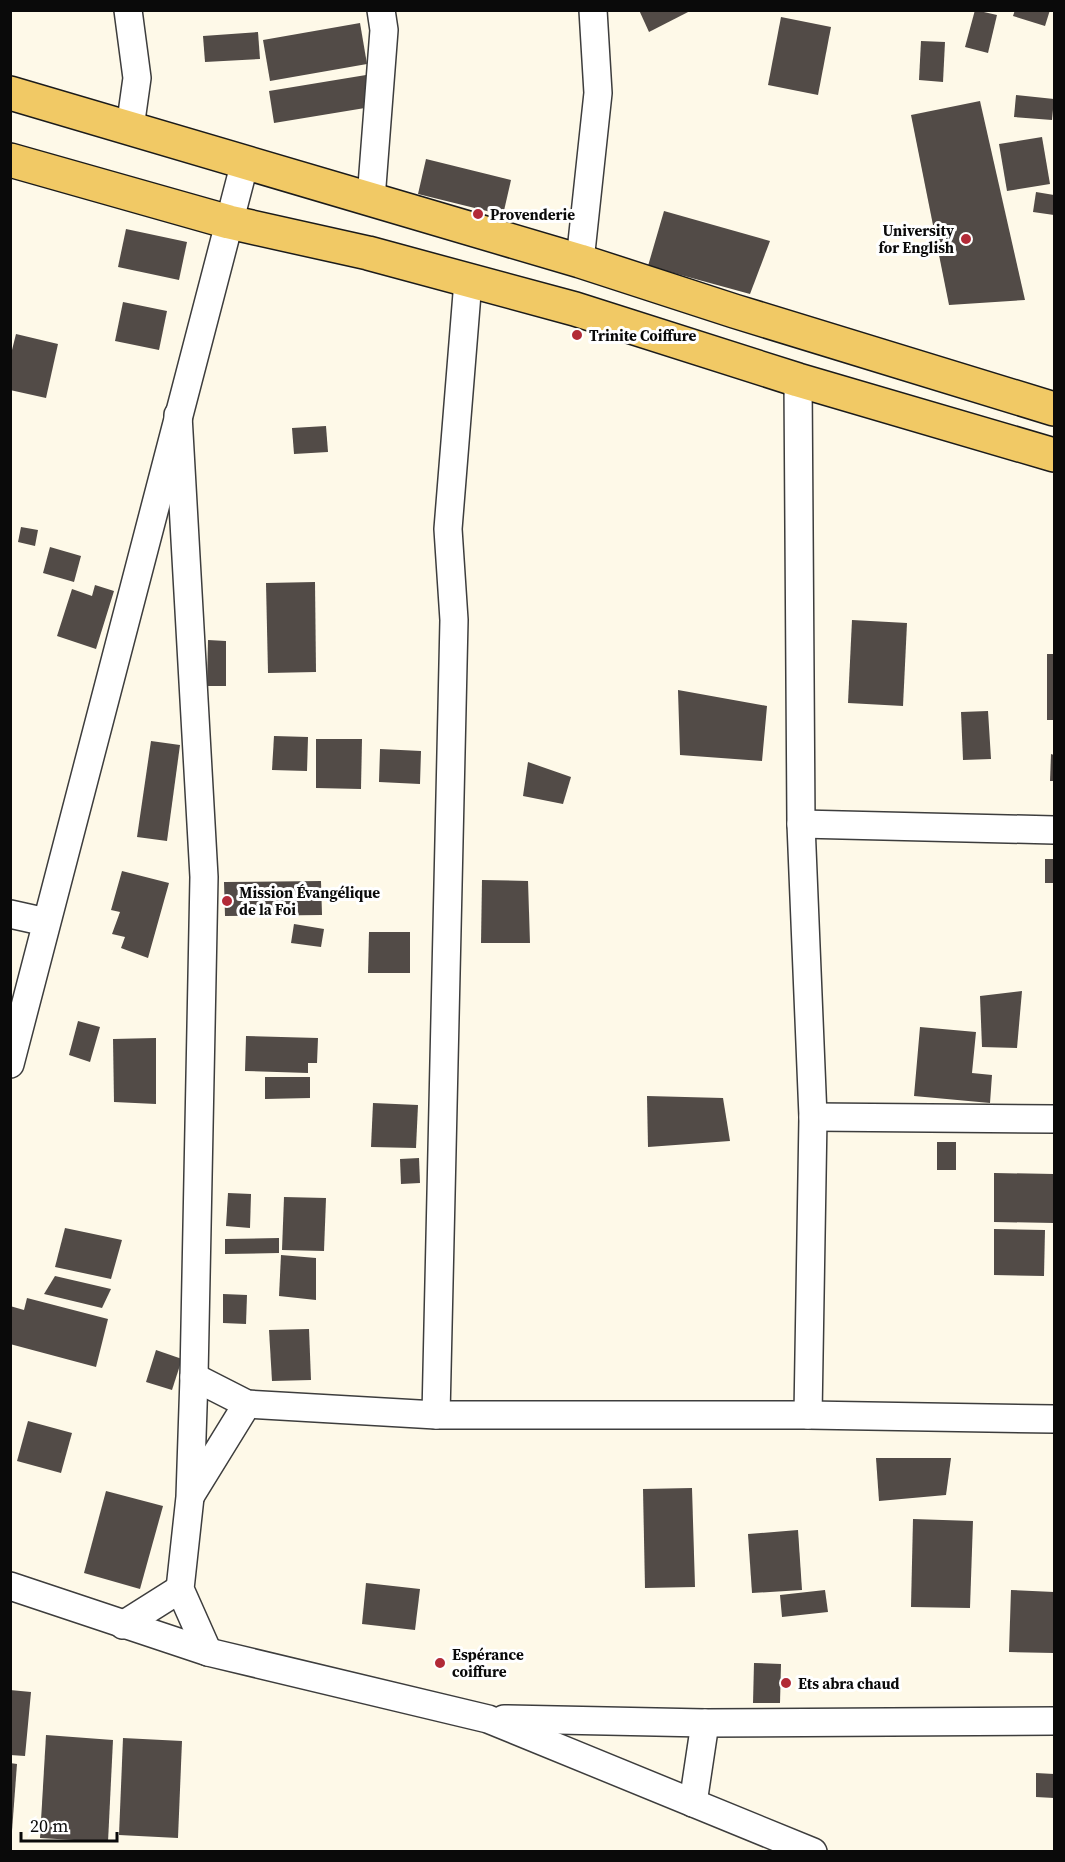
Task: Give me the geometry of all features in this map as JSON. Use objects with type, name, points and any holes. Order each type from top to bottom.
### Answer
[{"type":"main road","points":[[10,93],[580,261],[1054,409]]},
{"type":"main road","points":[[10,160],[229,222],[368,254],[575,309],[798,380],[1054,455]]},
{"type":"street","points":[[128,10],[137,78],[129,128]]},
{"type":"street","points":[[371,199],[384,30],[381,10]]},
{"type":"street","points":[[580,261],[598,93],[593,10]]},
{"type":"street","points":[[10,1064],[245,162]]},
{"type":"street","points":[[436,1415],[454,620],[448,529],[468,281]]},
{"type":"street","points":[[798,380],[801,825],[813,1117],[808,1415]]},
{"type":"street","points":[[178,415],[204,877],[190,1497],[180,1589],[208,1652]]},
{"type":"street","points":[[801,825],[1054,830]]},
{"type":"street","points":[[10,914],[46,922]]},
{"type":"street","points":[[813,1117],[1054,1119]]},
{"type":"street","points":[[194,1377],[247,1404],[436,1415],[808,1415],[1054,1419]]},
{"type":"street","points":[[190,1497],[247,1404]]},
{"type":"street","points":[[10,1586],[208,1652],[488,1719],[813,1851]]},
{"type":"street","points":[[123,1625],[180,1589]]},
{"type":"street","points":[[488,1719],[705,1723],[1054,1721]]},
{"type":"street","points":[[693,1803],[705,1723]]},
{"type":"building","points":[[639,10],[692,10],[649,32]]},
{"type":"building","points":[[975,10],[997,15],[988,53],[965,47]]},
{"type":"building","points":[[1015,10],[1050,10],[1045,26],[1013,16]]},
{"type":"building","points":[[781,17],[831,27],[818,95],[768,85]]},
{"type":"building","points":[[360,23],[367,64],[270,81],[263,40]]},
{"type":"building","points":[[258,32],[260,59],[205,62],[203,36]]},
{"type":"building","points":[[921,41],[945,42],[943,82],[919,80]]},
{"type":"building","points":[[366,75],[371,107],[274,123],[269,91]]},
{"type":"building","points":[[1016,95],[1054,99],[1052,120],[1014,117]]},
{"type":"building","points":[[980,101],[1025,300],[949,305],[911,115]]},
{"type":"building","points":[[1042,137],[1050,184],[1007,191],[999,144]]},
{"type":"building","points":[[426,159],[511,180],[503,215],[418,194]]},
{"type":"building","points":[[1036,192],[1054,195],[1054,215],[1033,212]]},
{"type":"building","points":[[664,211],[770,241],[750,294],[648,266]]},
{"type":"building","points":[[126,229],[187,242],[179,280],[118,267]]},
{"type":"building","points":[[123,302],[167,311],[159,350],[115,341]]},
{"type":"building","points":[[16,334],[58,344],[46,398],[10,390],[10,358]]},
{"type":"building","points":[[326,426],[328,452],[294,454],[292,428]]},
{"type":"building","points":[[21,527],[38,530],[35,546],[18,542]]},
{"type":"building","points":[[50,547],[81,556],[74,582],[43,573]]},
{"type":"building","points":[[315,582],[316,672],[268,673],[266,583]]},
{"type":"building","points":[[95,585],[114,591],[96,649],[57,636],[72,589],[92,596]]},
{"type":"building","points":[[852,620],[907,623],[903,706],[848,703]]},
{"type":"building","points":[[208,640],[226,641],[226,686],[207,686]]},
{"type":"building","points":[[1047,654],[1054,654],[1054,720],[1047,720]]},
{"type":"building","points":[[678,690],[767,706],[762,761],[680,755]]},
{"type":"building","points":[[988,711],[991,759],[963,760],[961,712]]},
{"type":"building","points":[[274,736],[308,737],[307,771],[272,770]]},
{"type":"building","points":[[316,739],[362,739],[361,789],[316,788]]},
{"type":"building","points":[[151,741],[180,745],[167,841],[137,837]]},
{"type":"building","points":[[380,749],[421,751],[420,784],[379,782]]},
{"type":"building","points":[[1051,754],[1054,755],[1054,781],[1050,781]]},
{"type":"building","points":[[528,762],[571,777],[563,804],[523,796]]},
{"type":"building","points":[[1045,859],[1054,859],[1054,883],[1045,883]]},
{"type":"building","points":[[122,871],[169,883],[148,958],[121,948],[125,937],[112,934],[120,912],[111,910]]},
{"type":"building","points":[[482,880],[528,881],[530,943],[481,943]]},
{"type":"building","points":[[321,881],[322,915],[225,916],[224,882]]},
{"type":"building","points":[[294,924],[324,929],[321,947],[291,943]]},
{"type":"building","points":[[369,932],[410,932],[410,973],[368,973]]},
{"type":"building","points":[[1022,991],[1017,1048],[982,1047],[980,996]]},
{"type":"building","points":[[78,1021],[100,1027],[90,1062],[69,1055]]},
{"type":"building","points":[[920,1027],[976,1032],[972,1073],[992,1075],[990,1103],[914,1096]]},
{"type":"building","points":[[246,1036],[318,1038],[317,1063],[308,1063],[308,1073],[245,1071]]},
{"type":"building","points":[[156,1038],[156,1104],[114,1102],[113,1039]]},
{"type":"building","points":[[265,1077],[310,1077],[310,1098],[265,1099]]},
{"type":"building","points":[[647,1096],[723,1098],[730,1141],[648,1147]]},
{"type":"building","points":[[373,1103],[418,1105],[416,1148],[371,1147]]},
{"type":"building","points":[[937,1142],[956,1142],[956,1170],[937,1170]]},
{"type":"building","points":[[419,1158],[420,1183],[401,1184],[400,1159]]},
{"type":"building","points":[[994,1173],[1054,1174],[1054,1223],[994,1222]]},
{"type":"building","points":[[228,1193],[251,1194],[250,1228],[226,1226]]},
{"type":"building","points":[[284,1197],[326,1198],[324,1251],[282,1250]]},
{"type":"building","points":[[65,1228],[122,1240],[111,1279],[55,1267]]},
{"type":"building","points":[[994,1229],[1045,1230],[1044,1276],[994,1275]]},
{"type":"building","points":[[279,1238],[279,1253],[225,1254],[225,1239]]},
{"type":"building","points":[[281,1255],[316,1258],[316,1300],[279,1296]]},
{"type":"building","points":[[55,1276],[111,1289],[102,1308],[44,1294]]},
{"type":"building","points":[[223,1294],[247,1295],[246,1324],[223,1323]]},
{"type":"building","points":[[27,1298],[108,1319],[96,1367],[10,1344],[10,1306],[24,1310]]},
{"type":"building","points":[[309,1329],[311,1380],[272,1381],[269,1330]]},
{"type":"building","points":[[156,1350],[182,1359],[172,1390],[146,1382]]},
{"type":"building","points":[[28,1421],[72,1433],[61,1473],[17,1461]]},
{"type":"building","points":[[876,1458],[951,1458],[946,1495],[879,1501]]},
{"type":"building","points":[[692,1488],[695,1587],[645,1588],[643,1489]]},
{"type":"building","points":[[106,1491],[163,1506],[140,1589],[84,1573]]},
{"type":"building","points":[[913,1519],[973,1521],[970,1608],[911,1607]]},
{"type":"building","points":[[798,1530],[802,1590],[752,1593],[748,1534]]},
{"type":"building","points":[[366,1583],[420,1589],[415,1630],[362,1624]]},
{"type":"building","points":[[825,1590],[828,1612],[782,1617],[780,1595]]},
{"type":"building","points":[[1011,1590],[1054,1592],[1054,1653],[1009,1652]]},
{"type":"building","points":[[754,1663],[781,1664],[780,1703],[753,1703]]},
{"type":"building","points":[[10,1690],[31,1692],[25,1756],[10,1755]]},
{"type":"building","points":[[46,1735],[113,1740],[108,1842],[40,1838]]},
{"type":"building","points":[[123,1738],[182,1741],[178,1838],[119,1835]]},
{"type":"building","points":[[10,1763],[17,1764],[12,1831],[10,1831]]},
{"type":"building","points":[[1036,1773],[1054,1774],[1054,1798],[1036,1797]]},
{"type":"place","name":"Provenderie","points":[[478,214]]},
{"type":"place","name":"University for English","points":[[966,239]]},
{"type":"place","name":"Trinite Coiffure","points":[[577,335]]},
{"type":"place","name":"Mission Évangélique de la Foi","points":[[227,901]]},
{"type":"place","name":"Espérance coiffure","points":[[440,1663]]},
{"type":"place","name":"Ets abra chaud","points":[[786,1683]]}]
